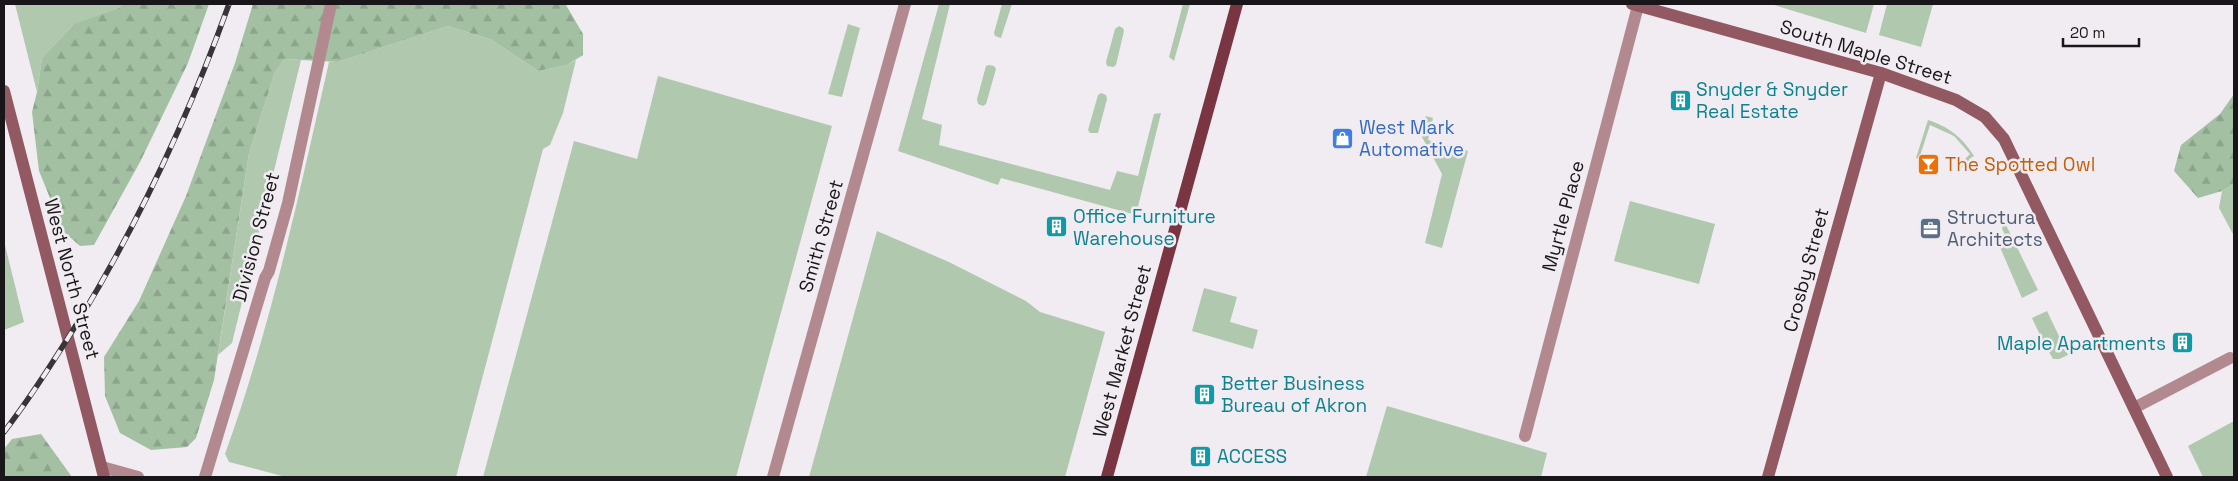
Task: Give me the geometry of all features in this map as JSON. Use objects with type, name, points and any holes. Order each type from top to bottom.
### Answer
[{"type":"main road","name":"West Market Street","points":[[1107,477],[1237,4]]},
{"type":"street","name":"Division Street","points":[[205,477],[265,278],[269,271],[288,203],[332,4]]},
{"type":"street","name":"Smith Street","points":[[773,477],[905,4]]},
{"type":"street","name":"South Maple Street","points":[[1635,5],[1881,73],[1956,100],[1985,117],[2004,139],[2168,477]]},
{"type":"street","name":"Myrtle Place","points":[[1525,436],[1635,5]]},
{"type":"street","name":"Crosby Street","points":[[1768,477],[1881,73]]},
{"type":"street","name":"West North Street","points":[[4,91],[103,472]]},
{"type":"street","points":[[2134,408],[2230,358]]},
{"type":"street","points":[[103,472],[138,477]]},
{"type":"green space","points":[[15,4],[122,4],[119,8],[73,25],[42,58],[37,92]]},
{"type":"green space","points":[[122,4],[209,4],[188,63],[140,162],[94,245],[80,246],[64,232],[39,171],[32,112],[42,58],[74,24],[119,8]]},
{"type":"green space","points":[[253,4],[562,4],[566,5],[583,34],[583,55],[567,65],[538,71],[492,40],[448,26],[338,62],[284,59],[275,72],[249,153],[214,380],[196,438],[187,447],[151,450],[120,433],[105,396],[104,357],[139,301],[186,196],[235,63]]},
{"type":"green space","points":[[939,4],[950,4],[922,119],[942,125],[939,145],[1110,190],[1117,171],[1138,176],[1154,114],[1161,113],[1136,215],[1001,178],[998,185],[898,151]]},
{"type":"green space","points":[[1002,4],[1012,4],[1001,38],[995,36],[994,33]]},
{"type":"green space","points":[[1183,4],[1190,4],[1174,61],[1169,57]]},
{"type":"green space","points":[[1771,4],[1874,4],[1866,33]]},
{"type":"green space","points":[[1887,4],[1933,4],[1921,47],[1879,35]]},
{"type":"green space","points":[[848,24],[860,28],[842,97],[828,94]]},
{"type":"green space","points":[[448,26],[492,40],[538,71],[567,65],[576,60],[563,113],[550,145],[543,149],[456,477],[286,477],[229,462],[225,454],[256,358],[283,260],[329,62],[338,62]]},
{"type":"green space","points":[[1119,26],[1124,31],[1116,65],[1113,67],[1107,66],[1106,62],[1115,29]]},
{"type":"green space","points":[[284,59],[301,60],[232,343],[218,355],[249,153],[275,72]]},
{"type":"green space","points":[[986,66],[994,66],[996,69],[986,104],[983,106],[978,104],[977,99]]},
{"type":"green space","points":[[658,76],[832,126],[736,477],[483,477],[574,141],[637,159]]},
{"type":"green space","points":[[1101,93],[1106,95],[1107,99],[1098,133],[1090,133],[1088,130],[1098,95]]},
{"type":"green space","points":[[2234,94],[2234,184],[2222,191],[2198,198],[2174,171],[2181,145],[2220,114]]},
{"type":"green space","points":[[1426,116],[1433,118],[1428,140],[1468,151],[1442,248],[1425,243],[1442,174],[1422,137]]},
{"type":"green space","points":[[1928,120],[1949,129],[1965,143],[1974,156],[1969,159],[1970,162],[1959,170],[1955,169],[1970,154],[1954,136],[1930,125],[1919,159],[1916,158]]},
{"type":"green space","points":[[2234,184],[2234,236],[2219,208],[2222,191]]},
{"type":"green space","points":[[1630,201],[1715,224],[1699,284],[1614,261]]},
{"type":"green space","points":[[2003,225],[2006,225],[2038,290],[2022,298],[1999,245],[2009,242],[2002,229]]},
{"type":"green space","points":[[877,231],[949,262],[1026,301],[1040,312],[1105,332],[1065,477],[809,477]]},
{"type":"green space","points":[[4,241],[24,322],[4,330]]},
{"type":"green space","points":[[1204,288],[1237,297],[1230,322],[1258,330],[1253,349],[1192,331]]},
{"type":"green space","points":[[2047,311],[2068,355],[2059,359],[2053,359],[2044,343],[2023,351],[2024,345],[2041,337],[2032,318]]},
{"type":"green space","points":[[1387,406],[1547,453],[1541,477],[1366,477]]},
{"type":"green space","points":[[2234,421],[2234,477],[2203,477],[2188,446]]},
{"type":"green space","points":[[41,434],[72,477],[4,477],[4,449],[12,439]]},
{"type":"railway","points":[[4,432],[61,350],[122,245],[180,127],[214,46],[229,4]]},
{"type":"place","name":"Snyder & Snyder Real Estate","points":[[1680,100]]},
{"type":"place","name":"West Mark Automative","points":[[1343,138]]},
{"type":"place","name":"The Spotted Owl","points":[[1929,164]]},
{"type":"place","name":"Office Furniture Warehouse","points":[[1057,227]]},
{"type":"place","name":"Structura Architects","points":[[1931,228]]},
{"type":"place","name":"Maple Apartments","points":[[2182,343]]},
{"type":"place","name":"Better Business Bureau of Akron","points":[[1205,394]]},
{"type":"place","name":"ACCESS","points":[[1201,456]]}]
